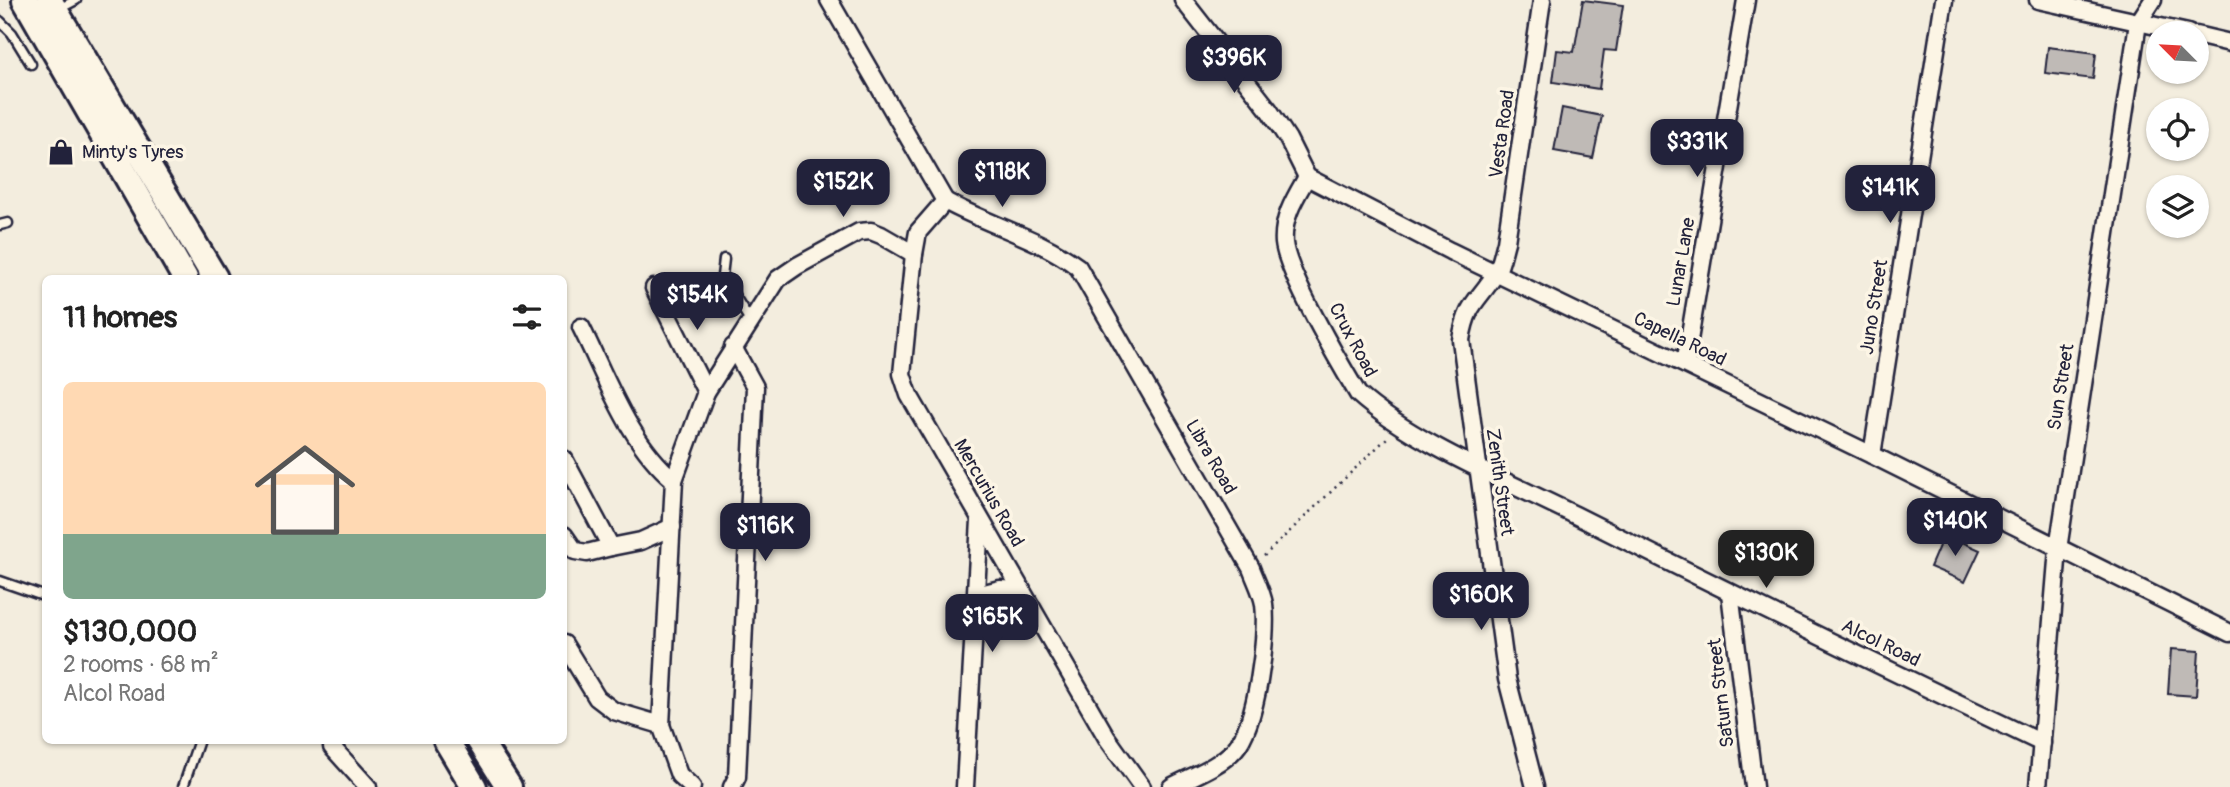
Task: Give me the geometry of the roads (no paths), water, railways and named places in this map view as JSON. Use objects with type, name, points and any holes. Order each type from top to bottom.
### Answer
[{"type":"main road","points":[[25,0],[55,9],[138,172],[184,275]]},
{"type":"main road","points":[[138,172],[213,275]]},
{"type":"main road","points":[[448,744],[474,787]]},
{"type":"main road","points":[[482,744],[509,787]]},
{"type":"street","points":[[829,0],[945,201]]},
{"type":"street","points":[[1183,0],[1269,110],[1288,139],[1307,177]]},
{"type":"street","name":"Vesta Road","points":[[1497,272],[1512,206],[1542,0]]},
{"type":"street","name":"Lunar Lane","points":[[1685,364],[1746,0]]},
{"type":"street","name":"Juno Street","points":[[1872,455],[1944,0]]},
{"type":"street","points":[[2038,0],[2146,25]]},
{"type":"street","name":"Sun Street","points":[[2038,787],[2058,549],[2138,23],[2153,0]]},
{"type":"street","points":[[2209,38],[2230,43]]},
{"type":"street","name":"Capella Road","points":[[1307,177],[2230,634]]},
{"type":"street","name":"Crux Road","points":[[1307,177],[1292,203],[1285,226],[1287,260],[1357,394],[1400,425],[1476,466]]},
{"type":"street","name":"Mercurius Road","points":[[945,201],[918,232],[902,374],[909,395],[1107,738],[1142,787]]},
{"type":"street","name":"Libra Road","points":[[945,201],[972,216],[1045,246],[1078,267],[1251,568],[1264,603],[1264,633],[1248,729],[1236,748],[1220,762],[1171,787]]},
{"type":"street","points":[[692,787],[679,775],[661,725],[674,480],[706,392],[778,279],[859,232],[871,231],[881,235],[914,254]]},
{"type":"street","name":"Zenith Street","points":[[1497,272],[1474,300],[1465,319],[1461,340],[1507,679],[1535,787]]},
{"type":"street","points":[[654,288],[706,392]]},
{"type":"street","points":[[581,327],[641,443],[659,468],[674,480]]},
{"type":"street","points":[[732,787],[737,777],[755,387],[733,347]]},
{"type":"street","points":[[567,465],[611,547]]},
{"type":"street","name":"Alcol Road","points":[[1476,466],[1730,593],[2042,743]]},
{"type":"street","points":[[965,787],[980,519]]},
{"type":"street","points":[[567,539],[575,551],[587,552],[641,541],[672,527]]},
{"type":"street","points":[[977,595],[1000,589],[1022,590]]},
{"type":"street","name":"Saturn Street","points":[[1730,593],[1754,787]]},
{"type":"street","points":[[567,648],[597,698],[614,711],[661,725]]},
{"type":"street","points":[[332,747],[369,787]]},
{"type":"lane","points":[[0,21],[12,33],[31,64]]},
{"type":"lane","points":[[724,259],[722,276],[751,322]]},
{"type":"lane","points":[[0,581],[42,596]]},
{"type":"lane","points":[[183,787],[198,744]]},
{"type":"place","name":"Minty's Tyres","points":[[61,152]]}]
